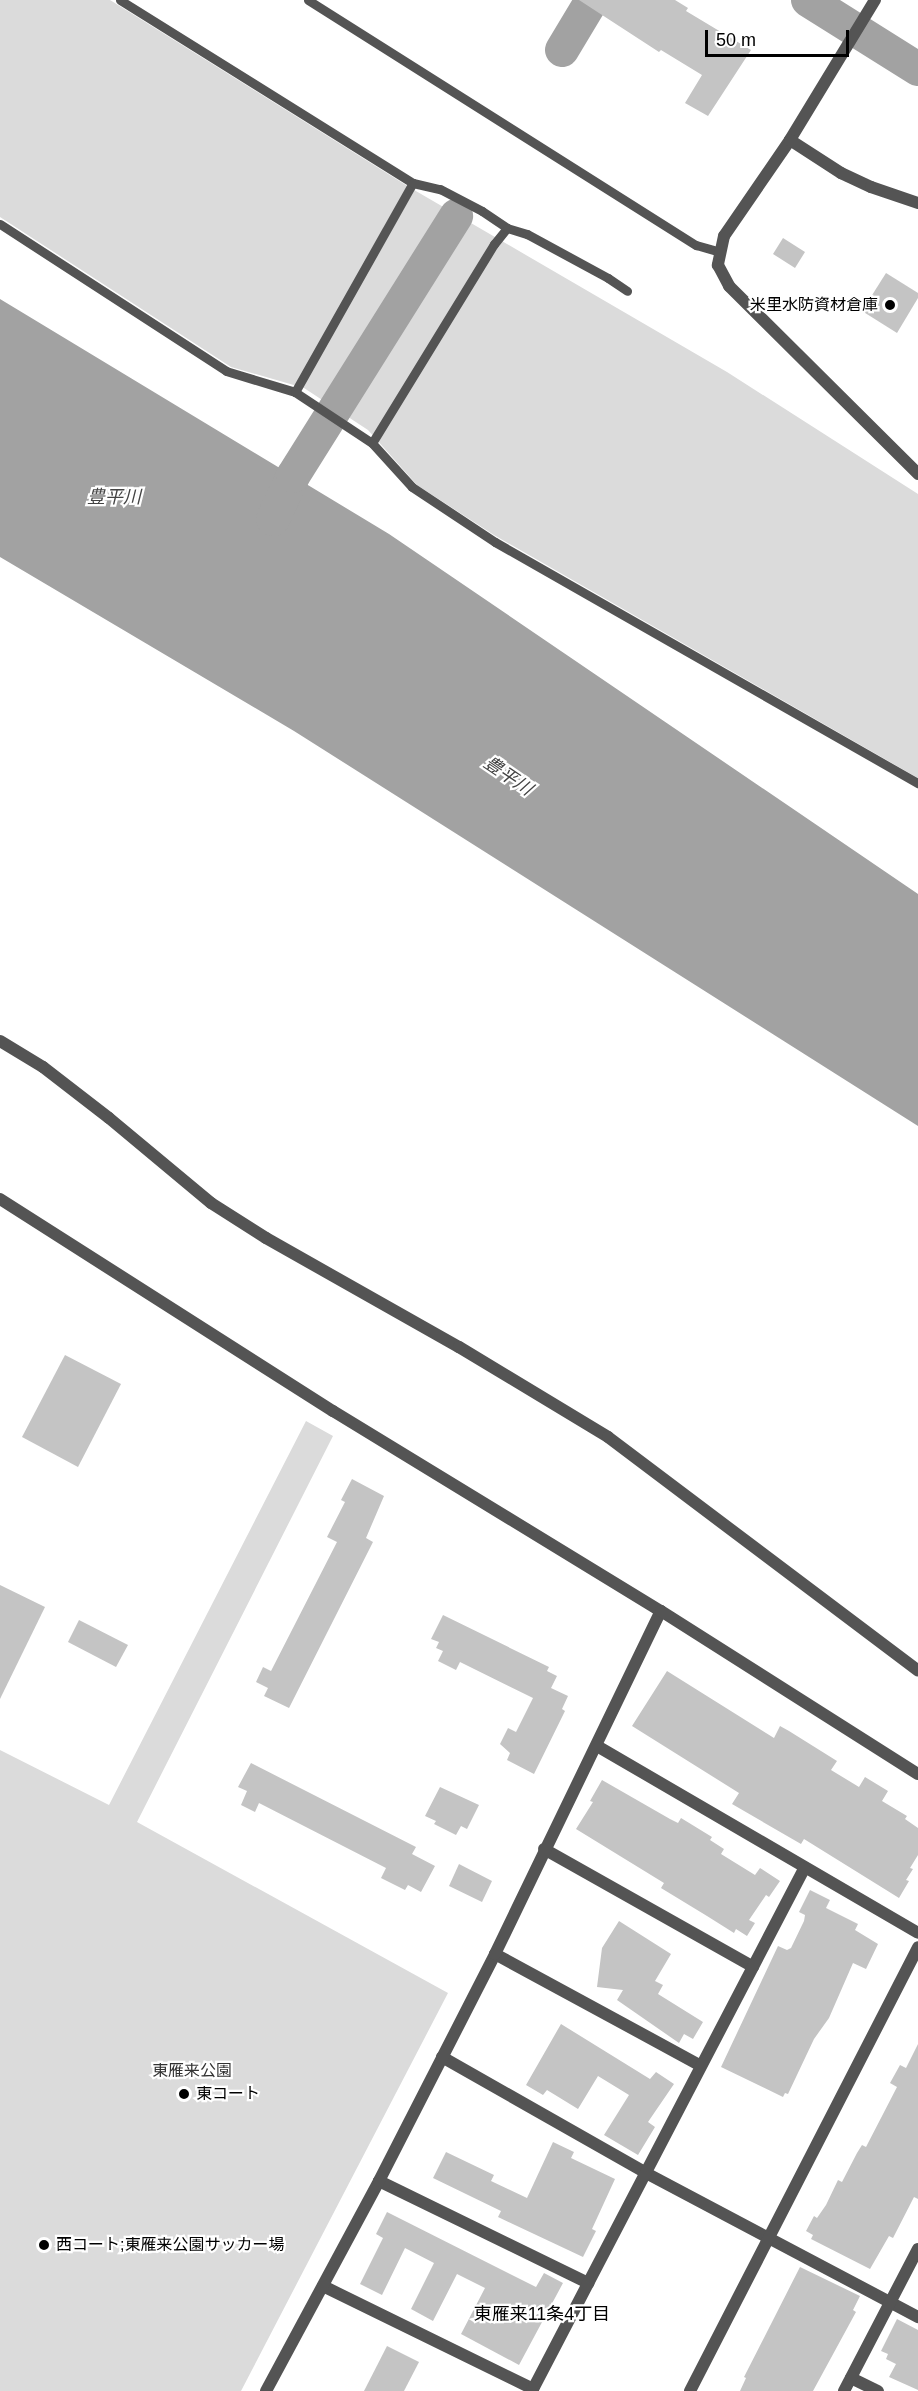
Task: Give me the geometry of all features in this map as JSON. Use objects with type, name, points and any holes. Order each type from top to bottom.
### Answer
[{"type":"street","points":[[875,0],[832,66],[790,140],[724,236],[718,265],[729,285],[918,474]]},
{"type":"street","points":[[790,140],[841,173],[918,203]]},
{"type":"street","points":[[0,1041],[43,1068],[109,1118],[220,1209],[266,1238],[459,1347],[608,1437],[918,1671]]},
{"type":"street","points":[[0,1199],[333,1411],[661,1611],[918,1774]]},
{"type":"street","points":[[268,2390],[380,2181],[495,1954],[661,1611]]},
{"type":"street","points":[[597,1746],[804,1869],[918,1933]]},
{"type":"street","points":[[544,1849],[753,1967]]},
{"type":"street","points":[[323,2286],[532,2390],[804,1869]]},
{"type":"street","points":[[690,2391],[918,1947]]},
{"type":"street","points":[[495,1954],[701,2066]]},
{"type":"street","points":[[442,2057],[646,2173],[918,2317]]},
{"type":"street","points":[[380,2181],[588,2283]]},
{"type":"street","points":[[844,2391],[918,2249]]},
{"type":"street","points":[[851,2378],[878,2391]]},
{"type":"lane","points":[[120,0],[413,183],[440,189],[482,211],[507,228],[527,234],[608,278],[627,291]]},
{"type":"lane","points":[[308,0],[686,238],[720,252]]},
{"type":"lane","points":[[296,393],[413,183]]},
{"type":"lane","points":[[0,224],[226,371],[296,393],[371,442],[412,487],[495,542],[918,783]]},
{"type":"lane","points":[[371,442],[494,244],[507,228]]},
{"type":"green space","points":[[0,0],[110,0],[409,187],[727,372],[918,494],[918,778],[494,535],[417,485],[368,430],[304,388],[231,367],[0,217]]},
{"type":"green space","name":"東雁来公園","points":[[306,1421],[333,1436],[137,1822],[448,1993],[241,2391],[0,2391],[0,1750],[109,1805]]},
{"type":"water","name":"豊平川","points":[[0,299],[389,534],[918,894],[918,1126],[294,731],[0,557]]},
{"type":"building","points":[[579,0],[675,0],[688,8],[686,11],[751,50],[708,116],[685,103],[702,75],[661,50],[659,52]]},
{"type":"building","points":[[783,238],[805,252],[795,268],[773,254]]},
{"type":"building","name":"米里水防資材倉庫","points":[[886,273],[918,293],[918,298],[897,333],[862,311]]},
{"type":"building","points":[[65,1355],[121,1384],[78,1467],[22,1437]]},
{"type":"building","points":[[352,1479],[384,1496],[366,1538],[373,1542],[289,1708],[264,1696],[268,1688],[256,1682],[263,1667],[271,1671],[337,1542],[327,1537],[345,1502],[341,1500]]},
{"type":"building","points":[[0,1585],[45,1607],[0,1699]]},
{"type":"building","points":[[443,1615],[549,1667],[547,1671],[557,1676],[551,1688],[568,1696],[562,1709],[565,1711],[534,1774],[507,1760],[510,1753],[500,1744],[508,1728],[516,1732],[533,1698],[460,1662],[456,1670],[438,1661],[443,1651],[436,1648],[439,1642],[431,1639]]},
{"type":"building","points":[[79,1620],[128,1645],[116,1667],[68,1642]]},
{"type":"building","points":[[667,1671],[774,1738],[780,1726],[789,1731],[837,1761],[831,1770],[859,1787],[865,1777],[888,1791],[882,1801],[907,1816],[905,1819],[918,1828],[918,1855],[910,1868],[913,1869],[906,1880],[909,1881],[899,1898],[804,1839],[801,1844],[732,1804],[739,1793],[632,1726]]},
{"type":"building","points":[[251,1763],[416,1847],[412,1854],[435,1866],[421,1892],[408,1885],[405,1890],[381,1878],[386,1868],[259,1803],[255,1812],[241,1805],[247,1791],[238,1787]]},
{"type":"building","points":[[602,1780],[670,1819],[678,1823],[681,1818],[712,1837],[710,1840],[724,1849],[721,1854],[755,1875],[760,1868],[780,1881],[769,1897],[766,1895],[749,1920],[755,1923],[747,1936],[736,1929],[734,1933],[661,1888],[664,1883],[576,1829],[593,1802],[590,1801]]},
{"type":"building","points":[[440,1787],[479,1805],[467,1829],[461,1826],[456,1835],[434,1824],[436,1821],[425,1816]]},
{"type":"building","points":[[459,1864],[492,1881],[482,1902],[449,1886]]},
{"type":"building","points":[[810,1890],[830,1900],[826,1908],[858,1924],[855,1930],[878,1944],[866,1969],[853,1963],[829,2018],[814,2039],[788,2094],[785,2093],[783,2097],[721,2067],[778,1946],[787,1950],[791,1948],[804,1921],[805,1915],[799,1912]]},
{"type":"building","points":[[619,1921],[671,1954],[655,1981],[663,1985],[658,1994],[703,2022],[693,2039],[684,2034],[679,2043],[617,2000],[623,1990],[597,1987],[602,1948]]},
{"type":"building","points":[[561,2024],[650,2079],[656,2072],[674,2084],[648,2122],[655,2127],[638,2155],[604,2135],[629,2095],[598,2076],[578,2109],[547,2090],[543,2095],[526,2085]]},
{"type":"building","points":[[918,2044],[918,2199],[914,2197],[893,2238],[889,2236],[870,2269],[811,2239],[813,2235],[806,2231],[814,2216],[817,2218],[826,2205],[838,2180],[842,2182],[862,2145],[866,2147],[897,2087],[890,2083],[900,2065],[906,2068]]},
{"type":"building","points":[[553,2142],[574,2152],[571,2158],[615,2179],[592,2229],[596,2231],[583,2257],[498,2217],[501,2211],[433,2178],[446,2152],[494,2175],[491,2181],[527,2198]]},
{"type":"building","points":[[387,2212],[536,2287],[544,2273],[563,2283],[519,2365],[461,2334],[485,2288],[457,2274],[433,2321],[411,2309],[434,2263],[405,2248],[382,2295],[360,2284],[383,2238],[376,2234]]},
{"type":"building","points":[[800,2267],[860,2296],[853,2310],[856,2312],[813,2391],[740,2391],[746,2378],[744,2377]]},
{"type":"building","points":[[897,2319],[918,2330],[918,2390],[889,2377],[896,2364],[886,2359],[888,2354],[881,2351]]},
{"type":"building","points":[[387,2346],[419,2362],[404,2391],[364,2391]]},
{"type":"waterway","points":[[562,50],[592,0]]},
{"type":"waterway","points":[[808,0],[918,69]]},
{"type":"waterway","points":[[273,519],[293,476],[456,216]]},
{"type":"place","name":"米里水防資材倉庫","points":[[890,305]]},
{"type":"place","name":"東コート","points":[[184,2094]]},
{"type":"place","name":"西コート;東雁来公園サッカー場","points":[[44,2245]]},
{"type":"district","name":"東雁来11条4丁目","points":[[542,2314]]}]
